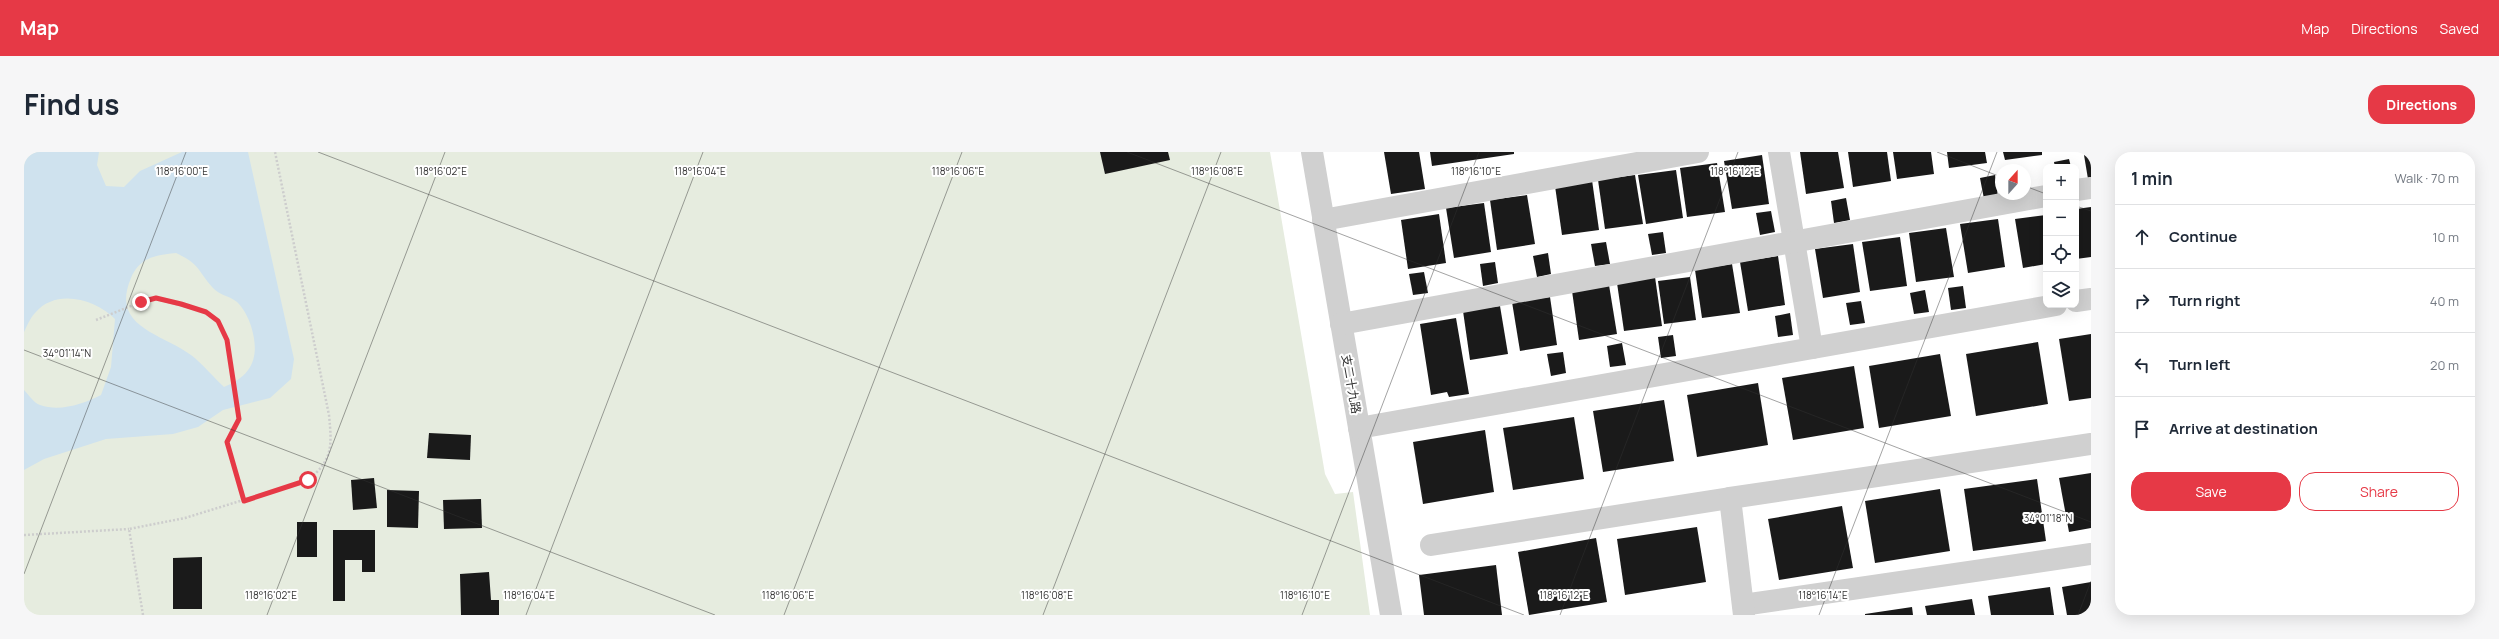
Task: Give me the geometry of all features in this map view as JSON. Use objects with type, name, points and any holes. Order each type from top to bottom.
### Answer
[{"type":"street","name":"支二十九路","points":[[1312,152],[1391,615]]},
{"type":"street","points":[[1323,220],[1698,152]]},
{"type":"street","points":[[1779,152],[1812,348]]},
{"type":"street","points":[[2079,190],[2091,188]]},
{"type":"street","points":[[1341,324],[2043,197]]},
{"type":"street","points":[[2079,301],[2091,299]]},
{"type":"street","points":[[1359,428],[2043,307]]},
{"type":"street","points":[[1431,545],[1730,498],[2091,444]]},
{"type":"street","points":[[1730,498],[1743,610],[2091,554]]},
{"type":"path","points":[[24,535],[129,528],[185,518],[308,480],[322,469],[330,454],[331,440],[329,415],[275,152]]},
{"type":"path","points":[[96,320],[137,303],[156,298],[206,312],[218,321],[227,340],[239,419],[227,442],[244,501]]},
{"type":"path","points":[[129,528],[143,615]]},
{"type":"shaded area","points":[[24,152],[1270,152],[1325,474],[1335,494],[1353,492],[1370,615],[24,615]]},
{"type":"water","points":[[24,152],[99,152],[97,165],[106,186],[124,187],[140,171],[182,152],[248,152],[294,359],[291,379],[270,398],[223,410],[198,427],[173,434],[106,439],[44,459],[24,470],[24,390],[38,404],[55,408],[79,404],[101,395],[111,367],[115,319],[97,306],[75,299],[64,299],[44,305],[33,315],[24,332]],"holes":[[[176,253],[184,257],[198,268],[215,290],[239,304],[246,313],[251,326],[255,346],[252,363],[242,376],[224,387],[200,362],[191,355],[142,327],[133,318],[127,308],[126,294],[131,278],[144,261],[155,256]]]},
{"type":"building","points":[[1100,152],[1168,152],[1170,160],[1105,174]]},
{"type":"building","points":[[1384,152],[1419,152],[1425,189],[1391,194]]},
{"type":"building","points":[[1430,152],[1514,152],[1514,154],[1432,166]]},
{"type":"building","points":[[1800,152],[1838,152],[1844,188],[1806,194]]},
{"type":"building","points":[[1848,152],[1887,152],[1891,181],[1853,187]]},
{"type":"building","points":[[1893,152],[1931,152],[1934,174],[1897,179]]},
{"type":"building","points":[[1947,152],[1985,152],[1987,163],[1949,168]]},
{"type":"building","points":[[2003,152],[2042,152],[2042,155],[2005,160]]},
{"type":"building","points":[[2091,154],[2091,178],[2088,179],[2084,155]]},
{"type":"building","points":[[1762,155],[1769,204],[1732,209],[1724,161]]},
{"type":"building","points":[[2069,159],[2070,164],[2054,164],[2054,162]]},
{"type":"building","points":[[1717,163],[1725,212],[1687,217],[1680,168]]},
{"type":"building","points":[[1676,170],[1683,218],[1646,224],[1638,175]]},
{"type":"building","points":[[1635,175],[1643,224],[1605,229],[1598,180]]},
{"type":"building","points":[[1995,175],[1995,197],[1984,199],[1980,178]]},
{"type":"building","points":[[1592,180],[1599,230],[1562,235],[1555,186]]},
{"type":"building","points":[[1527,195],[1535,244],[1497,250],[1490,200]]},
{"type":"building","points":[[1846,198],[1850,220],[1834,223],[1831,201]]},
{"type":"building","points":[[1484,203],[1491,252],[1454,258],[1446,208]]},
{"type":"building","points":[[2091,207],[2091,257],[2079,259],[2079,236],[2079,209]]},
{"type":"building","points":[[1771,211],[1775,232],[1760,235],[1756,213]]},
{"type":"building","points":[[1439,214],[1446,263],[1408,269],[1401,220]]},
{"type":"building","points":[[2043,215],[2043,265],[2023,268],[2015,219]]},
{"type":"building","points":[[1998,219],[2005,267],[1968,273],[1960,224]]},
{"type":"building","points":[[1946,228],[1954,277],[1916,282],[1909,233]]},
{"type":"building","points":[[1663,232],[1666,253],[1652,255],[1648,234]]},
{"type":"building","points":[[1900,237],[1907,286],[1870,291],[1862,242]]},
{"type":"building","points":[[1606,242],[1610,264],[1595,266],[1591,244]]},
{"type":"building","points":[[1853,244],[1860,292],[1823,298],[1815,249]]},
{"type":"building","points":[[1548,253],[1551,274],[1537,277],[1533,256]]},
{"type":"building","points":[[1778,256],[1785,305],[1748,311],[1740,262]]},
{"type":"building","points":[[1495,262],[1498,283],[1483,286],[1480,264]]},
{"type":"building","points":[[1732,264],[1740,313],[1702,318],[1695,270]]},
{"type":"building","points":[[1424,272],[1428,293],[1413,295],[1409,274]]},
{"type":"building","points":[[1655,277],[1662,326],[1624,331],[1617,283]]},
{"type":"building","points":[[1690,277],[1696,320],[1664,324],[1658,281]]},
{"type":"building","points":[[1609,285],[1617,334],[1579,340],[1572,291]]},
{"type":"building","points":[[1963,286],[1966,308],[1951,310],[1948,288]]},
{"type":"building","points":[[1925,290],[1929,312],[1914,314],[1910,293]]},
{"type":"building","points":[[1550,297],[1557,345],[1520,351],[1512,302]]},
{"type":"building","points":[[1861,301],[1865,323],[1850,325],[1846,303]]},
{"type":"building","points":[[1500,306],[1508,354],[1470,360],[1463,311]]},
{"type":"building","points":[[1790,313],[1793,335],[1778,337],[1775,316]]},
{"type":"building","points":[[1456,318],[1469,394],[1449,397],[1447,392],[1431,395],[1420,324]]},
{"type":"building","points":[[2091,334],[2091,398],[2069,401],[2059,339]]},
{"type":"building","points":[[1673,335],[1676,356],[1661,358],[1658,337]]},
{"type":"building","points":[[2038,342],[2048,404],[1976,416],[1966,354]]},
{"type":"building","points":[[1622,343],[1626,365],[1610,367],[1607,346]]},
{"type":"building","points":[[1563,352],[1566,373],[1551,376],[1547,354]]},
{"type":"building","points":[[1940,354],[1951,416],[1879,428],[1869,366]]},
{"type":"building","points":[[1854,366],[1864,428],[1793,440],[1782,378]]},
{"type":"building","points":[[1758,383],[1768,445],[1697,457],[1687,395]]},
{"type":"building","points":[[1664,400],[1674,461],[1603,472],[1593,411]]},
{"type":"building","points":[[1574,417],[1584,479],[1513,490],[1503,428]]},
{"type":"building","points":[[1485,430],[1494,492],[1423,504],[1413,442]]},
{"type":"building","points":[[429,433],[471,435],[470,460],[427,458]]},
{"type":"building","points":[[2091,473],[2091,528],[2069,532],[2059,478]]},
{"type":"building","points":[[374,478],[377,508],[353,510],[351,480]]},
{"type":"building","points":[[2037,479],[2046,541],[1973,551],[1964,489]]},
{"type":"building","points":[[1940,489],[1950,551],[1875,563],[1865,501]]},
{"type":"building","points":[[387,490],[419,491],[418,528],[387,527]]},
{"type":"building","points":[[481,499],[482,528],[444,529],[443,500]]},
{"type":"building","points":[[1842,506],[1853,568],[1779,580],[1768,519]]},
{"type":"building","points":[[297,522],[317,522],[317,557],[297,557]]},
{"type":"building","points":[[1697,527],[1706,582],[1625,595],[1617,539]]},
{"type":"building","points":[[333,530],[375,530],[375,572],[362,572],[362,560],[345,560],[345,601],[333,601]]},
{"type":"building","points":[[1596,538],[1607,602],[1529,615],[1518,552]]},
{"type":"building","points":[[202,557],[202,609],[173,609],[173,558]]},
{"type":"building","points":[[1496,565],[1502,615],[1424,615],[1419,575]]},
{"type":"building","points":[[489,572],[491,600],[499,600],[499,615],[461,615],[460,574]]},
{"type":"building","points":[[2091,582],[2091,615],[2067,615],[2062,587]]},
{"type":"building","points":[[2050,587],[2054,615],[1991,615],[1988,596]]},
{"type":"building","points":[[1972,599],[1975,615],[1927,615],[1925,606]]},
{"type":"building","points":[[1912,607],[1913,615],[1865,615],[1865,614]]},
{"type":"route","points":[[141,302],[156,298],[181,304],[206,312],[218,321],[227,340],[239,419],[227,442],[244,501],[308,480]]}]
